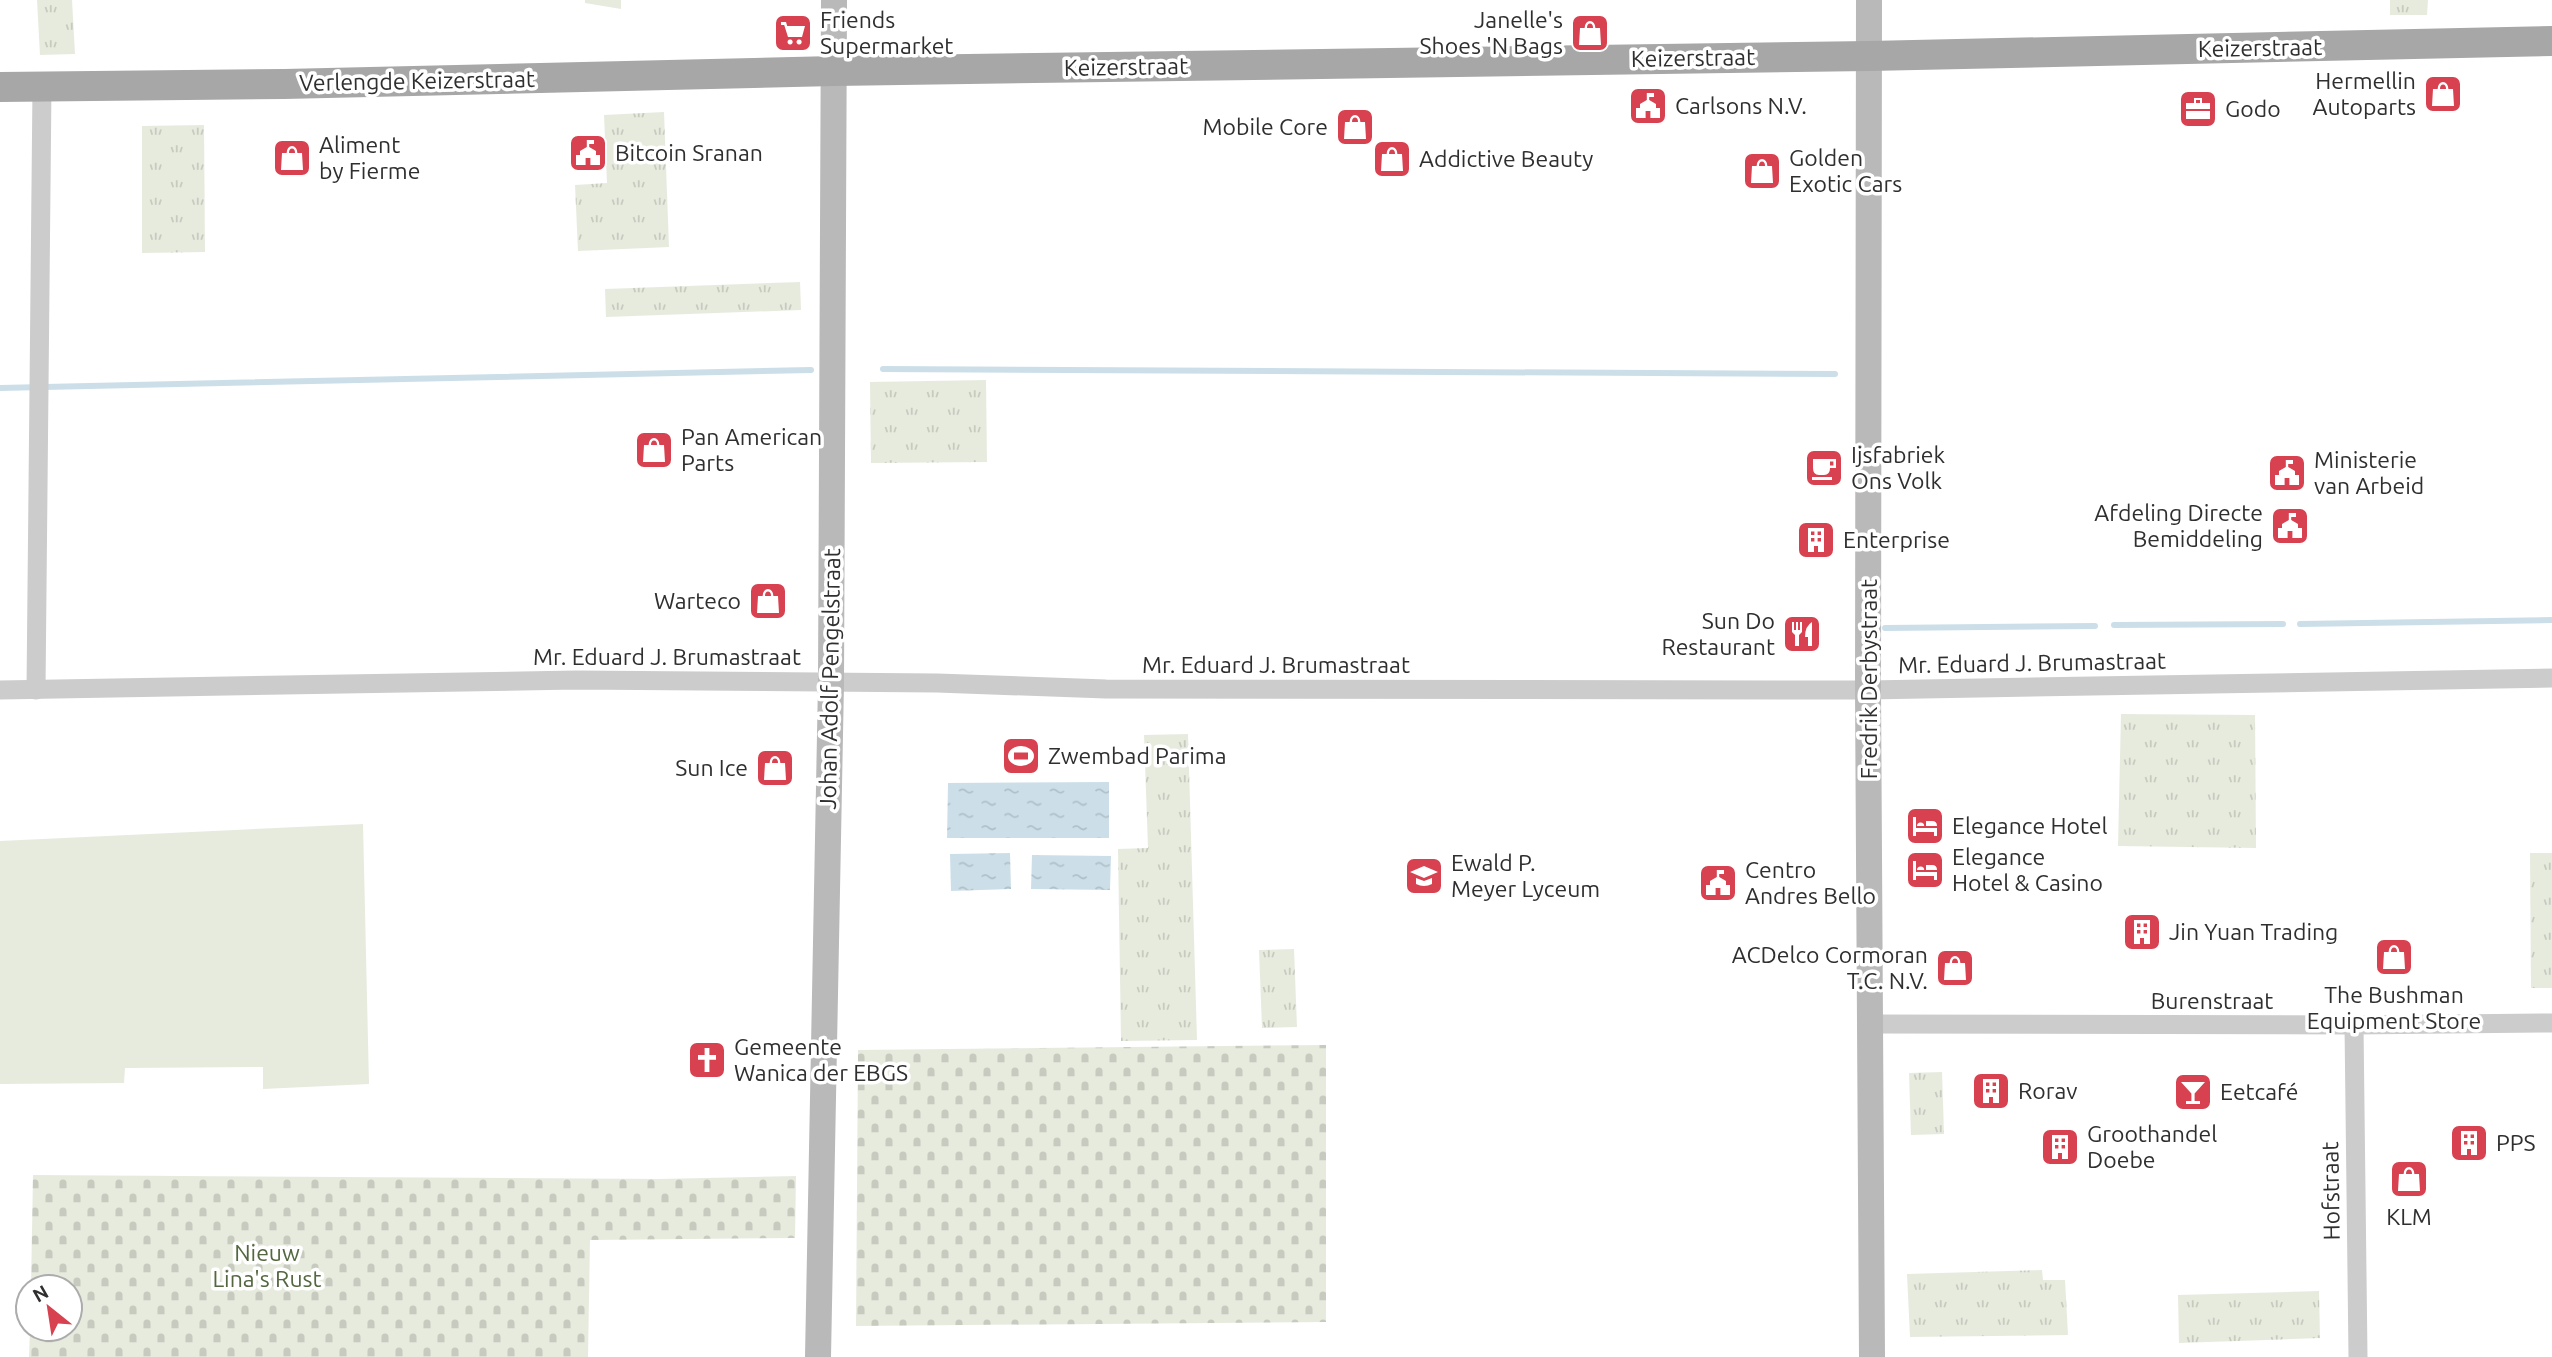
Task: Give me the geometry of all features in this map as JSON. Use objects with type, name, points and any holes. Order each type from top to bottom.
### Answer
[{"type":"main road","name":"Johan Adolf Pengelstraat","points":[[818,1357],[831,683],[834,0]]},
{"type":"main road","name":"Fredrik Derbystraat","points":[[1869,0],[1868,690],[1872,1357]]},
{"type":"main road","name":"Keizerstraat","points":[[834,71],[2552,41]]},
{"type":"main road","name":"Verlengde Keizerstraat","points":[[0,87],[284,84],[834,71]]},
{"type":"street","points":[[36,690],[42,86]]},
{"type":"street","name":"Mr. Eduard J. Brumastraat","points":[[0,690],[576,680],[937,683],[1106,689],[1868,690],[2552,678]]},
{"type":"street","name":"Burenstraat","points":[[1871,1024],[2552,1023]]},
{"type":"street","name":"Hofstraat","points":[[2354,1025],[2357,1357]]},
{"type":"green space","points":[[37,0],[72,0],[75,54],[40,55]]},
{"type":"green space","points":[[585,0],[621,0],[621,9],[585,3]]},
{"type":"green space","points":[[2390,0],[2428,0],[2427,15],[2390,15]]},
{"type":"green space","points":[[664,112],[669,247],[578,251],[575,185],[607,183],[604,115]]},
{"type":"green space","points":[[204,125],[205,252],[142,253],[142,126]]},
{"type":"green space","points":[[800,282],[801,310],[606,317],[605,289]]},
{"type":"green space","points":[[986,380],[987,462],[871,463],[870,382]]},
{"type":"green space","points":[[2121,714],[2255,715],[2256,848],[2118,846]]},
{"type":"green space","points":[[1188,734],[1197,1040],[1121,1041],[1118,849],[1148,848],[1144,735]]},
{"type":"green space","points":[[363,824],[369,1084],[263,1089],[263,1067],[125,1068],[124,1083],[0,1084],[0,841]]},
{"type":"green space","points":[[2530,853],[2552,853],[2552,988],[2531,988]]},
{"type":"green space","points":[[1294,949],[1297,1027],[1262,1028],[1259,950]]},
{"type":"green space","points":[[1326,1045],[1326,1322],[856,1326],[858,1050]]},
{"type":"green space","points":[[1942,1072],[1944,1134],[1911,1135],[1909,1073]]},
{"type":"green space","name":"Nieuw Lina's Rust","points":[[33,1175],[659,1179],[796,1176],[795,1238],[590,1240],[588,1357],[29,1357],[30,1343],[84,1343],[84,1273],[31,1273]]},
{"type":"green space","points":[[2042,1270],[2043,1280],[2065,1280],[2068,1335],[1910,1337],[1907,1274]]},
{"type":"green space","points":[[2319,1291],[2320,1338],[2179,1343],[2178,1295]]},
{"type":"water","points":[[1109,782],[1109,838],[947,838],[948,783]]},
{"type":"water","points":[[1010,853],[1011,889],[951,891],[950,854]]},
{"type":"water","points":[[1032,855],[1111,856],[1110,890],[1031,889]]},
{"type":"waterway","points":[[883,369],[1835,374]]},
{"type":"waterway","points":[[0,388],[811,370]]},
{"type":"waterway","points":[[2300,624],[2552,620]]},
{"type":"waterway","points":[[2114,625],[2283,624]]},
{"type":"waterway","points":[[1885,628],[2095,626]]},
{"type":"place","name":"Friends Supermarket","points":[[793,33]]},
{"type":"place","name":"Janelle's Shoes 'N Bags","points":[[1590,33]]},
{"type":"place","name":"Hermellin Autoparts","points":[[2443,94]]},
{"type":"place","name":"Carlsons N.V.","points":[[1648,106]]},
{"type":"place","name":"Godo","points":[[2198,109]]},
{"type":"place","name":"Mobile Core","points":[[1355,127]]},
{"type":"place","name":"Bitcoin Sranan","points":[[588,153]]},
{"type":"place","name":"Aliment by Fierme","points":[[292,158]]},
{"type":"place","name":"Addictive Beauty","points":[[1392,159]]},
{"type":"place","name":"Golden Exotic Cars","points":[[1762,171]]},
{"type":"place","name":"Pan American Parts","points":[[654,450]]},
{"type":"place","name":"Ijsfabriek Ons Volk","points":[[1824,468]]},
{"type":"place","name":"Ministerie van Arbeid","points":[[2287,473]]},
{"type":"place","name":"Afdeling Directe Bemiddeling","points":[[2290,526]]},
{"type":"place","name":"Enterprise","points":[[1816,540]]},
{"type":"place","name":"Warteco","points":[[768,601]]},
{"type":"place","name":"Sun Do Restaurant","points":[[1802,634]]},
{"type":"place","name":"Zwembad Parima","points":[[1021,756]]},
{"type":"place","name":"Sun Ice","points":[[775,768]]},
{"type":"place","name":"Elegance Hotel","points":[[1925,826]]},
{"type":"place","name":"Elegance Hotel & Casino","points":[[1925,870]]},
{"type":"place","name":"Ewald P. Meyer Lyceum","points":[[1424,876]]},
{"type":"place","name":"Centro Andres Bello","points":[[1718,883]]},
{"type":"place","name":"Jin Yuan Trading","points":[[2142,932]]},
{"type":"place","name":"The Bushman Equipment Store","points":[[2394,957]]},
{"type":"place","name":"ACDelco Cormoran T.C. N.V.","points":[[1955,968]]},
{"type":"place","name":"Gemeente Wanica der EBGS","points":[[707,1060]]},
{"type":"place","name":"Rorav","points":[[1991,1091]]},
{"type":"place","name":"Eetcafé","points":[[2193,1092]]},
{"type":"place","name":"PPS","points":[[2469,1143]]},
{"type":"place","name":"Groothandel Doebe","points":[[2060,1147]]},
{"type":"place","name":"KLM","points":[[2409,1179]]}]
